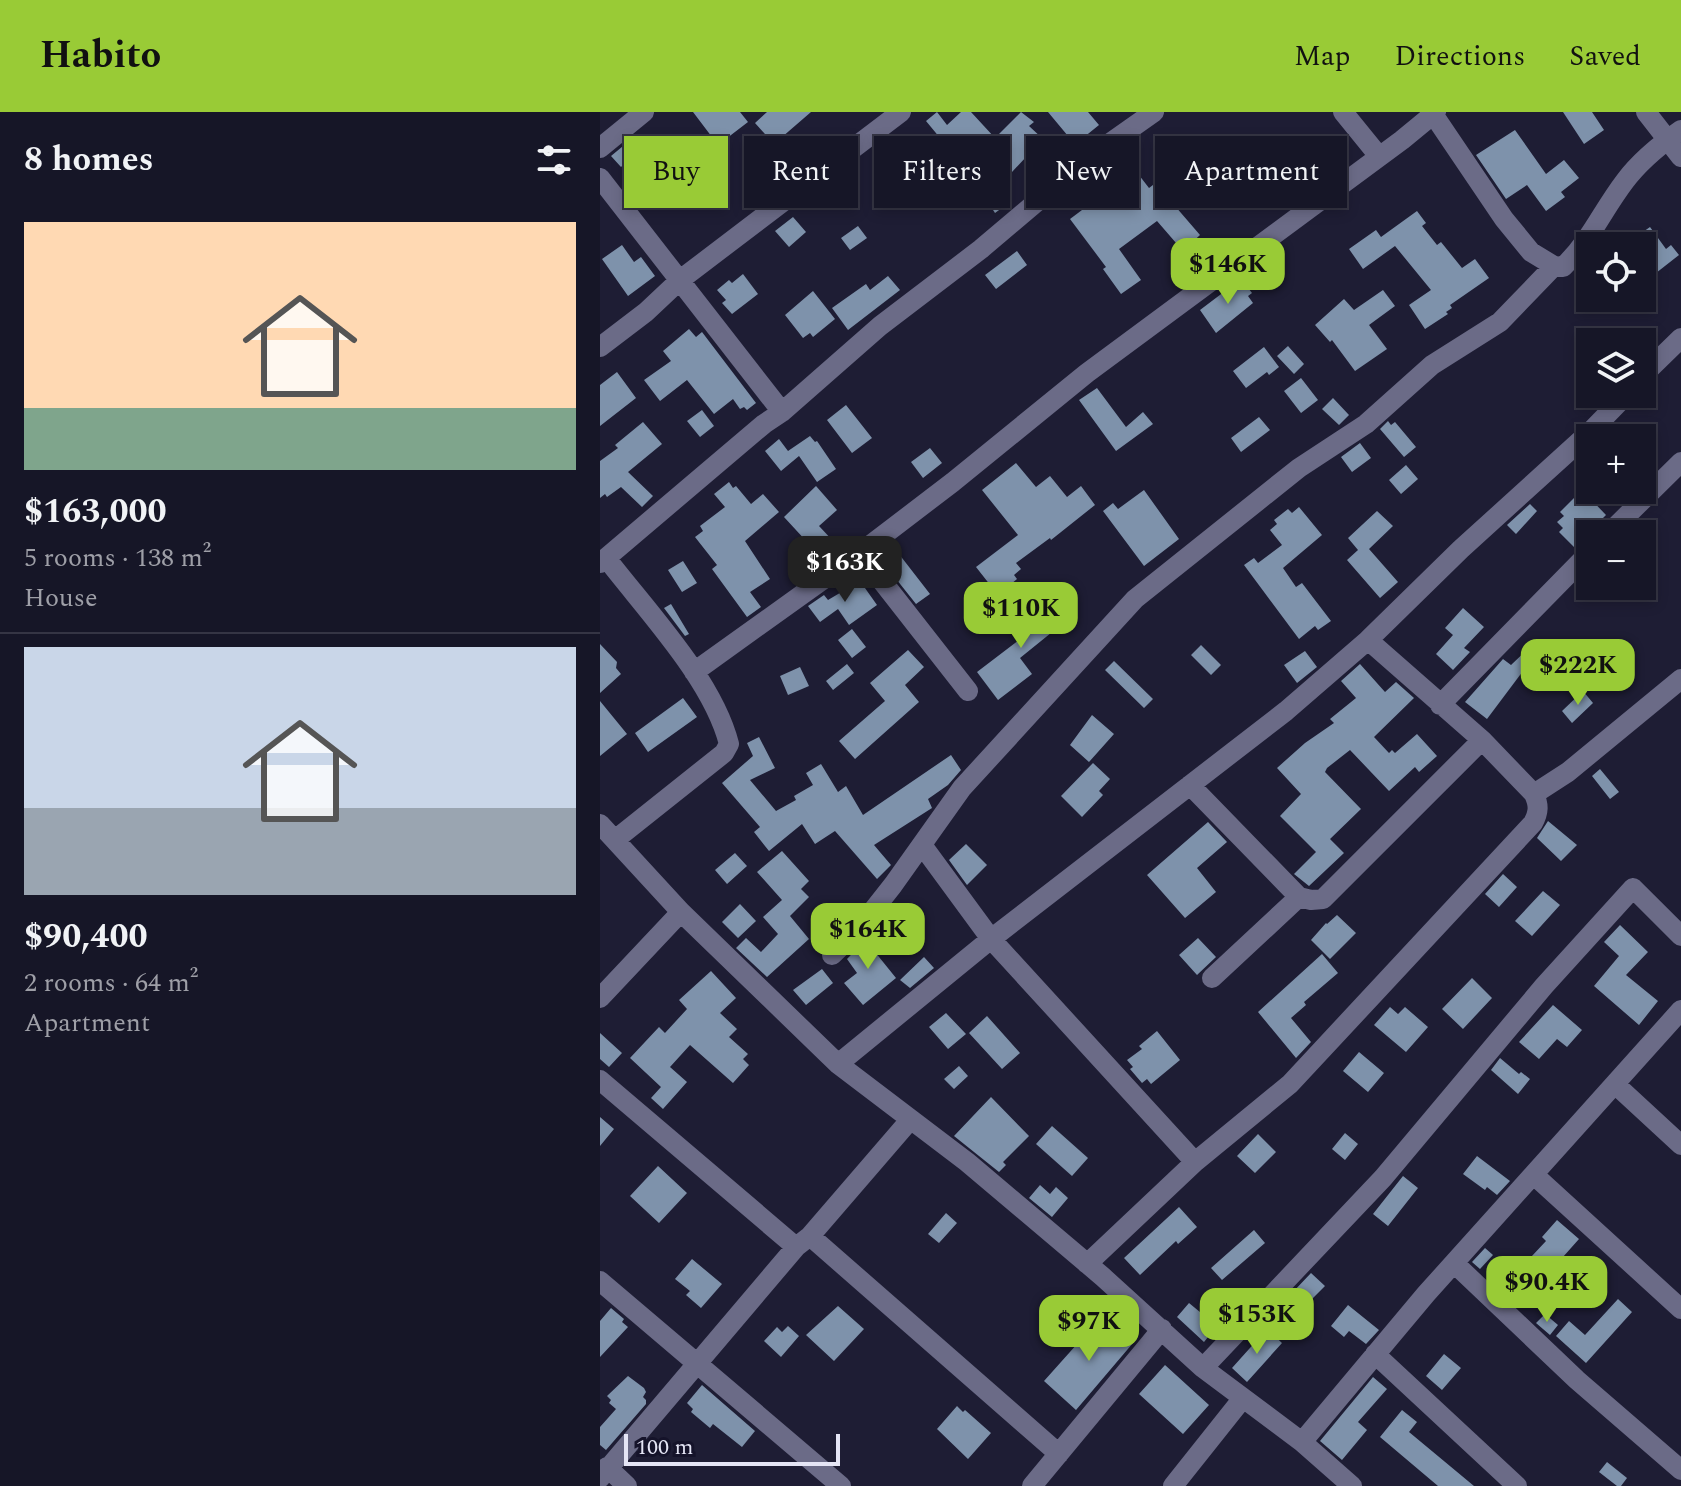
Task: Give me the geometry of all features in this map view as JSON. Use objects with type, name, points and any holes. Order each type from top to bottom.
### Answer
[{"type":"street","points":[[600,148],[644,112]]},
{"type":"street","points":[[600,347],[646,312],[680,280],[901,112]]},
{"type":"street","points":[[616,839],[724,753],[729,744],[726,732],[694,672],[603,561],[880,326],[981,249],[1086,160],[1154,112]]},
{"type":"street","points":[[1343,112],[1378,155]]},
{"type":"street","points":[[1646,112],[1674,135],[1681,157]]},
{"type":"street","points":[[694,672],[860,553],[1087,373],[1402,140],[1434,113],[1504,219],[1531,252],[1554,266],[1563,267],[1582,248],[1626,179],[1674,135]]},
{"type":"street","points":[[600,178],[782,412]]},
{"type":"street","points":[[832,955],[856,932],[962,788],[1135,599],[1299,468],[1366,424],[1432,365],[1500,322],[1554,266]]},
{"type":"street","points":[[1656,362],[1681,338]]},
{"type":"street","points":[[838,1064],[991,939],[1286,711],[1368,640],[1613,408]]},
{"type":"street","points":[[1622,520],[1681,462]]},
{"type":"street","points":[[860,553],[968,691]]},
{"type":"street","points":[[1440,705],[1576,566]]},
{"type":"street","points":[[1087,1264],[1195,1162],[1290,1084],[1533,823],[1538,814],[1534,794],[1482,740],[1368,640]]},
{"type":"street","points":[[1534,794],[1568,772],[1681,679]]},
{"type":"street","points":[[1190,785],[1299,897],[1323,899],[1482,740]]},
{"type":"street","points":[[600,824],[681,912],[838,1064],[967,1162],[1162,1329],[1203,1368],[1302,1442],[1352,1486]]},
{"type":"street","points":[[922,845],[991,939],[1195,1162]]},
{"type":"street","points":[[1203,1368],[1383,1178],[1544,986],[1633,888],[1681,936]]},
{"type":"street","points":[[1212,978],[1299,897]]},
{"type":"street","points":[[600,998],[681,912]]},
{"type":"street","points":[[1302,1442],[1454,1263],[1681,1010]]},
{"type":"street","points":[[600,1080],[803,1241],[1059,1454]]},
{"type":"street","points":[[1616,1085],[1681,1145]]},
{"type":"street","points":[[627,1486],[604,1473],[910,1120]]},
{"type":"street","points":[[1534,1175],[1681,1309]]},
{"type":"street","points":[[1454,1263],[1577,1380],[1681,1470]]},
{"type":"street","points":[[600,1281],[841,1486]]},
{"type":"street","points":[[1032,1486],[1162,1329]]},
{"type":"street","points":[[1375,1354],[1517,1486]]},
{"type":"street","points":[[1173,1486],[1243,1398]]},
{"type":"building","points":[[693,112],[740,112],[748,122],[728,137],[711,136]]},
{"type":"building","points":[[767,112],[811,112],[783,136],[767,136],[755,123]]},
{"type":"building","points":[[937,112],[947,125],[961,112],[971,112],[993,136],[938,136],[926,121]]},
{"type":"building","points":[[1021,112],[1034,122],[1029,126],[1040,136],[1026,136],[1026,157],[1010,174],[1010,136],[997,136]]},
{"type":"building","points":[[1048,112],[1088,112],[1099,125],[1085,136],[1068,136]]},
{"type":"building","points":[[1563,112],[1592,112],[1604,130],[1584,144]]},
{"type":"building","points":[[1515,130],[1546,174],[1564,160],[1579,178],[1561,192],[1565,197],[1546,211],[1527,185],[1506,199],[1476,155]]},
{"type":"building","points":[[624,145],[624,164],[621,167],[611,156]]},
{"type":"building","points":[[1139,175],[1149,188],[1155,183],[1155,208],[1177,208],[1200,235],[1183,251],[1157,221],[1119,249],[1141,280],[1121,294],[1103,269],[1106,267],[1070,219],[1085,208],[1139,208]]},
{"type":"building","points":[[1417,211],[1426,223],[1422,226],[1437,245],[1441,242],[1462,268],[1475,259],[1489,278],[1450,305],[1452,308],[1446,312],[1448,314],[1425,329],[1409,305],[1431,290],[1395,246],[1363,269],[1349,249],[1376,230],[1381,237]]},
{"type":"building","points":[[793,217],[806,232],[789,247],[775,231]]},
{"type":"building","points":[[858,226],[867,238],[850,250],[841,238]]},
{"type":"building","points":[[1656,235],[1666,249],[1671,245],[1679,255],[1656,273]]},
{"type":"building","points":[[622,245],[634,262],[641,257],[655,276],[628,296],[602,259]]},
{"type":"building","points":[[1017,251],[1027,265],[996,289],[985,275]]},
{"type":"building","points":[[743,274],[758,294],[732,314],[722,303],[726,300],[717,290]]},
{"type":"building","points":[[888,276],[900,290],[848,330],[832,308],[866,284],[870,290]]},
{"type":"building","points":[[1241,279],[1252,293],[1248,296],[1253,303],[1216,333],[1200,310]]},
{"type":"building","points":[[1383,290],[1395,306],[1369,325],[1387,349],[1355,371],[1332,340],[1330,342],[1315,325],[1344,299],[1354,310]]},
{"type":"building","points":[[813,291],[835,319],[813,337],[810,333],[803,338],[785,315]]},
{"type":"building","points":[[689,329],[696,337],[702,332],[756,403],[747,410],[744,407],[740,409],[733,399],[714,414],[687,380],[660,401],[644,380],[671,361],[663,351]]},
{"type":"building","points":[[1288,346],[1304,364],[1294,374],[1277,356]]},
{"type":"building","points":[[1264,347],[1279,367],[1246,388],[1233,371]]},
{"type":"building","points":[[617,372],[636,398],[600,426],[600,385]]},
{"type":"building","points":[[1301,378],[1318,400],[1301,413],[1284,391]]},
{"type":"building","points":[[1097,388],[1126,427],[1143,412],[1153,424],[1116,451],[1079,400]]},
{"type":"building","points":[[1333,398],[1349,415],[1339,425],[1322,409]]},
{"type":"building","points":[[846,405],[872,438],[852,453],[827,420]]},
{"type":"building","points":[[702,410],[714,426],[700,437],[687,421]]},
{"type":"building","points":[[1259,417],[1270,430],[1241,452],[1231,438]]},
{"type":"building","points":[[1388,421],[1391,425],[1395,422],[1416,447],[1404,457],[1380,429]]},
{"type":"building","points":[[643,422],[662,444],[628,472],[653,496],[642,507],[621,487],[600,498],[600,461],[618,448],[615,445]]},
{"type":"building","points":[[810,436],[817,441],[836,469],[817,482],[799,456],[781,471],[765,451],[779,439],[788,451]]},
{"type":"building","points":[[1360,443],[1371,458],[1352,472],[1341,457]]},
{"type":"building","points":[[930,448],[942,463],[923,478],[911,462]]},
{"type":"building","points":[[1016,463],[1036,487],[1050,476],[1067,497],[1081,486],[1095,505],[1016,563],[1021,569],[1014,575],[1017,579],[998,595],[976,567],[1018,535],[982,490]]},
{"type":"building","points":[[1406,465],[1418,479],[1401,494],[1389,480]]},
{"type":"building","points":[[729,482],[751,504],[763,494],[779,512],[745,541],[770,579],[750,592],[761,607],[747,617],[712,569],[717,565],[695,537],[703,531],[700,526],[725,507],[714,494]]},
{"type":"building","points":[[816,486],[837,510],[819,526],[834,542],[819,555],[784,517]]},
{"type":"building","points":[[1144,490],[1179,539],[1144,566],[1103,511],[1113,503],[1118,509]]},
{"type":"building","points":[[1576,496],[1576,504],[1595,504],[1606,515],[1601,520],[1576,520],[1574,547],[1559,532],[1563,528],[1557,522],[1564,516],[1560,512]]},
{"type":"building","points":[[1530,504],[1537,511],[1516,534],[1507,525]]},
{"type":"building","points":[[1299,507],[1322,535],[1283,568],[1296,587],[1302,583],[1331,621],[1318,630],[1315,626],[1299,639],[1244,565],[1254,558],[1258,563],[1282,545],[1270,530],[1277,524],[1274,520],[1288,509],[1292,513]]},
{"type":"building","points":[[1377,511],[1393,526],[1369,549],[1398,582],[1380,598],[1347,560],[1358,550],[1348,538]]},
{"type":"building","points":[[892,545],[930,594],[916,604],[889,570],[892,567],[881,553]]},
{"type":"building","points":[[683,561],[697,583],[682,592],[668,570]]},
{"type":"building","points":[[860,581],[877,605],[849,625],[838,609],[820,622],[808,606],[824,595],[828,600]]},
{"type":"building","points":[[1050,599],[1067,620],[1020,658],[1032,674],[998,700],[977,672],[1019,640],[1011,631]]},
{"type":"building","points":[[671,604],[689,634],[685,636],[664,608]]},
{"type":"building","points":[[1463,608],[1484,627],[1464,648],[1470,652],[1453,670],[1436,654],[1453,635],[1445,628]]},
{"type":"building","points":[[852,629],[866,647],[852,658],[838,640]]},
{"type":"building","points":[[1535,642],[1556,663],[1535,683],[1523,671],[1487,719],[1465,702],[1503,659],[1511,665]]},
{"type":"building","points":[[600,644],[617,662],[616,668],[621,674],[600,693]]},
{"type":"building","points":[[1201,645],[1221,665],[1211,675],[1191,655]]},
{"type":"building","points":[[908,650],[924,667],[905,685],[919,702],[855,759],[839,741],[885,701],[870,683]]},
{"type":"building","points":[[1305,651],[1317,667],[1297,683],[1284,665]]},
{"type":"building","points":[[1114,661],[1153,699],[1144,708],[1105,670]]},
{"type":"building","points":[[847,664],[854,673],[833,690],[826,681]]},
{"type":"building","points":[[1360,664],[1385,692],[1396,682],[1414,698],[1374,737],[1389,753],[1392,750],[1395,753],[1417,734],[1437,756],[1419,772],[1415,767],[1389,791],[1350,750],[1327,768],[1325,772],[1361,809],[1330,839],[1344,853],[1309,886],[1294,874],[1316,852],[1280,816],[1301,794],[1277,768],[1334,723],[1330,719],[1356,698],[1341,681]]},
{"type":"building","points":[[800,667],[809,686],[788,695],[780,676]]},
{"type":"building","points":[[1583,691],[1593,703],[1572,723],[1562,711]]},
{"type":"building","points":[[683,698],[697,717],[648,752],[635,733]]},
{"type":"building","points":[[600,701],[627,734],[600,756]]},
{"type":"building","points":[[1092,715],[1114,734],[1089,762],[1070,745]]},
{"type":"building","points":[[759,737],[775,768],[750,780],[776,811],[796,800],[794,796],[813,785],[806,773],[821,764],[838,792],[846,786],[863,815],[951,755],[961,770],[948,785],[928,799],[932,808],[874,845],[891,865],[877,879],[835,831],[815,844],[802,824],[769,851],[754,832],[760,827],[722,783],[753,756],[747,743]]},
{"type":"building","points":[[1093,763],[1110,779],[1099,791],[1103,795],[1082,817],[1061,796]]},
{"type":"building","points":[[1600,769],[1619,792],[1610,799],[1592,776]]},
{"type":"building","points":[[1548,821],[1577,845],[1561,861],[1537,838]]},
{"type":"building","points":[[1208,822],[1227,842],[1197,868],[1216,892],[1185,918],[1147,875]]},
{"type":"building","points":[[966,844],[987,865],[967,885],[949,860]]},
{"type":"building","points":[[782,851],[809,881],[801,889],[809,897],[790,916],[809,939],[767,977],[736,948],[746,938],[761,952],[778,934],[763,917],[782,900],[757,872]]},
{"type":"building","points":[[735,853],[747,866],[727,884],[715,870]]},
{"type":"building","points":[[1503,874],[1517,887],[1499,907],[1485,894]]},
{"type":"building","points":[[1543,891],[1560,905],[1532,936],[1515,921]]},
{"type":"building","points":[[740,904],[756,921],[738,938],[722,922]]},
{"type":"building","points":[[1337,915],[1356,933],[1330,959],[1311,940]]},
{"type":"building","points":[[1620,925],[1648,952],[1626,975],[1658,1001],[1639,1025],[1594,986],[1619,956],[1604,942]]},
{"type":"building","points":[[872,933],[882,948],[875,952],[896,978],[863,1005],[844,983],[857,973],[847,959]]},
{"type":"building","points":[[1198,938],[1216,957],[1197,975],[1179,955]]},
{"type":"building","points":[[1322,954],[1338,973],[1304,1002],[1306,1005],[1291,1018],[1311,1042],[1296,1058],[1258,1012]]},
{"type":"building","points":[[924,957],[934,968],[910,988],[900,980]]},
{"type":"building","points":[[822,969],[833,983],[806,1005],[793,990]]},
{"type":"building","points":[[711,971],[736,998],[720,1013],[737,1029],[729,1037],[748,1054],[743,1059],[749,1065],[733,1083],[690,1045],[670,1067],[687,1082],[663,1109],[651,1098],[661,1087],[630,1058],[659,1027],[665,1033],[687,1009],[679,1000]]},
{"type":"building","points":[[1472,978],[1492,998],[1463,1029],[1442,1009]]},
{"type":"building","points":[[1553,1005],[1582,1030],[1567,1047],[1557,1039],[1539,1059],[1519,1042]]},
{"type":"building","points":[[1390,1007],[1398,1014],[1405,1007],[1428,1027],[1406,1052],[1374,1025]]},
{"type":"building","points":[[946,1013],[966,1034],[948,1049],[929,1027]]},
{"type":"building","points":[[987,1016],[1020,1053],[1002,1069],[969,1033]]},
{"type":"building","points":[[1157,1031],[1180,1060],[1151,1084],[1147,1079],[1142,1083],[1130,1069],[1133,1067],[1127,1060],[1142,1049],[1139,1046]]},
{"type":"building","points":[[600,1033],[622,1053],[609,1067],[600,1059]]},
{"type":"building","points":[[1359,1052],[1384,1073],[1368,1092],[1343,1071]]},
{"type":"building","points":[[1500,1058],[1530,1079],[1518,1094],[1491,1070]]},
{"type":"building","points":[[959,1066],[968,1076],[954,1089],[944,1079]]},
{"type":"building","points":[[991,1097],[1029,1136],[1003,1162],[1006,1165],[999,1172],[954,1136]]},
{"type":"building","points":[[600,1117],[614,1129],[600,1146]]},
{"type":"building","points":[[1052,1126],[1088,1158],[1072,1176],[1036,1144]]},
{"type":"building","points":[[1345,1133],[1358,1144],[1345,1160],[1332,1149]]},
{"type":"building","points":[[1258,1134],[1276,1152],[1255,1173],[1237,1156]]},
{"type":"building","points":[[1477,1156],[1510,1181],[1497,1195],[1463,1174]]},
{"type":"building","points":[[658,1166],[687,1193],[659,1223],[630,1196]]},
{"type":"building","points":[[1403,1176],[1418,1188],[1388,1226],[1373,1214]]},
{"type":"building","points":[[1040,1185],[1050,1194],[1056,1187],[1068,1198],[1052,1217],[1029,1198]]},
{"type":"building","points":[[1179,1207],[1197,1227],[1178,1244],[1176,1241],[1140,1275],[1124,1258]]},
{"type":"building","points":[[946,1213],[957,1223],[939,1243],[928,1234]]},
{"type":"building","points":[[1557,1220],[1579,1239],[1522,1303],[1504,1286],[1546,1241],[1542,1237]]},
{"type":"building","points":[[1254,1230],[1265,1243],[1222,1280],[1211,1268]]},
{"type":"building","points":[[1485,1248],[1493,1255],[1480,1269],[1472,1262]]},
{"type":"building","points":[[692,1259],[722,1284],[701,1308],[686,1295],[690,1291],[675,1279]]},
{"type":"building","points":[[1311,1273],[1325,1286],[1304,1303],[1293,1292]]},
{"type":"building","points":[[1618,1299],[1632,1312],[1586,1363],[1556,1336],[1569,1321],[1585,1335]]},
{"type":"building","points":[[1189,1303],[1217,1326],[1204,1342],[1177,1317]]},
{"type":"building","points":[[1348,1305],[1379,1330],[1366,1344],[1349,1331],[1344,1337],[1331,1326]]},
{"type":"building","points":[[838,1306],[864,1329],[834,1361],[806,1335]]},
{"type":"building","points":[[611,1308],[628,1327],[600,1357],[600,1321]]},
{"type":"building","points":[[1545,1314],[1558,1325],[1550,1335],[1536,1323]]},
{"type":"building","points":[[1103,1315],[1133,1343],[1076,1410],[1044,1381]]},
{"type":"building","points":[[788,1326],[799,1336],[781,1357],[764,1341],[777,1327],[782,1332]]},
{"type":"building","points":[[1267,1329],[1282,1343],[1247,1382],[1232,1368]]},
{"type":"building","points":[[1444,1354],[1461,1368],[1442,1390],[1426,1376]]},
{"type":"building","points":[[1165,1365],[1209,1405],[1183,1434],[1139,1394]]},
{"type":"building","points":[[628,1376],[644,1388],[646,1404],[606,1450],[600,1445],[600,1427],[616,1409],[607,1396]]},
{"type":"building","points":[[1373,1377],[1387,1389],[1358,1422],[1367,1430],[1342,1460],[1320,1441]]},
{"type":"building","points":[[702,1385],[755,1431],[742,1447],[713,1424],[710,1428],[691,1412],[693,1409],[687,1403]]},
{"type":"building","points":[[957,1406],[991,1433],[968,1459],[937,1429]]},
{"type":"building","points":[[1402,1410],[1417,1422],[1409,1432],[1474,1486],[1438,1486],[1380,1437]]},
{"type":"building","points":[[1607,1462],[1627,1478],[1621,1486],[1599,1472]]}]
